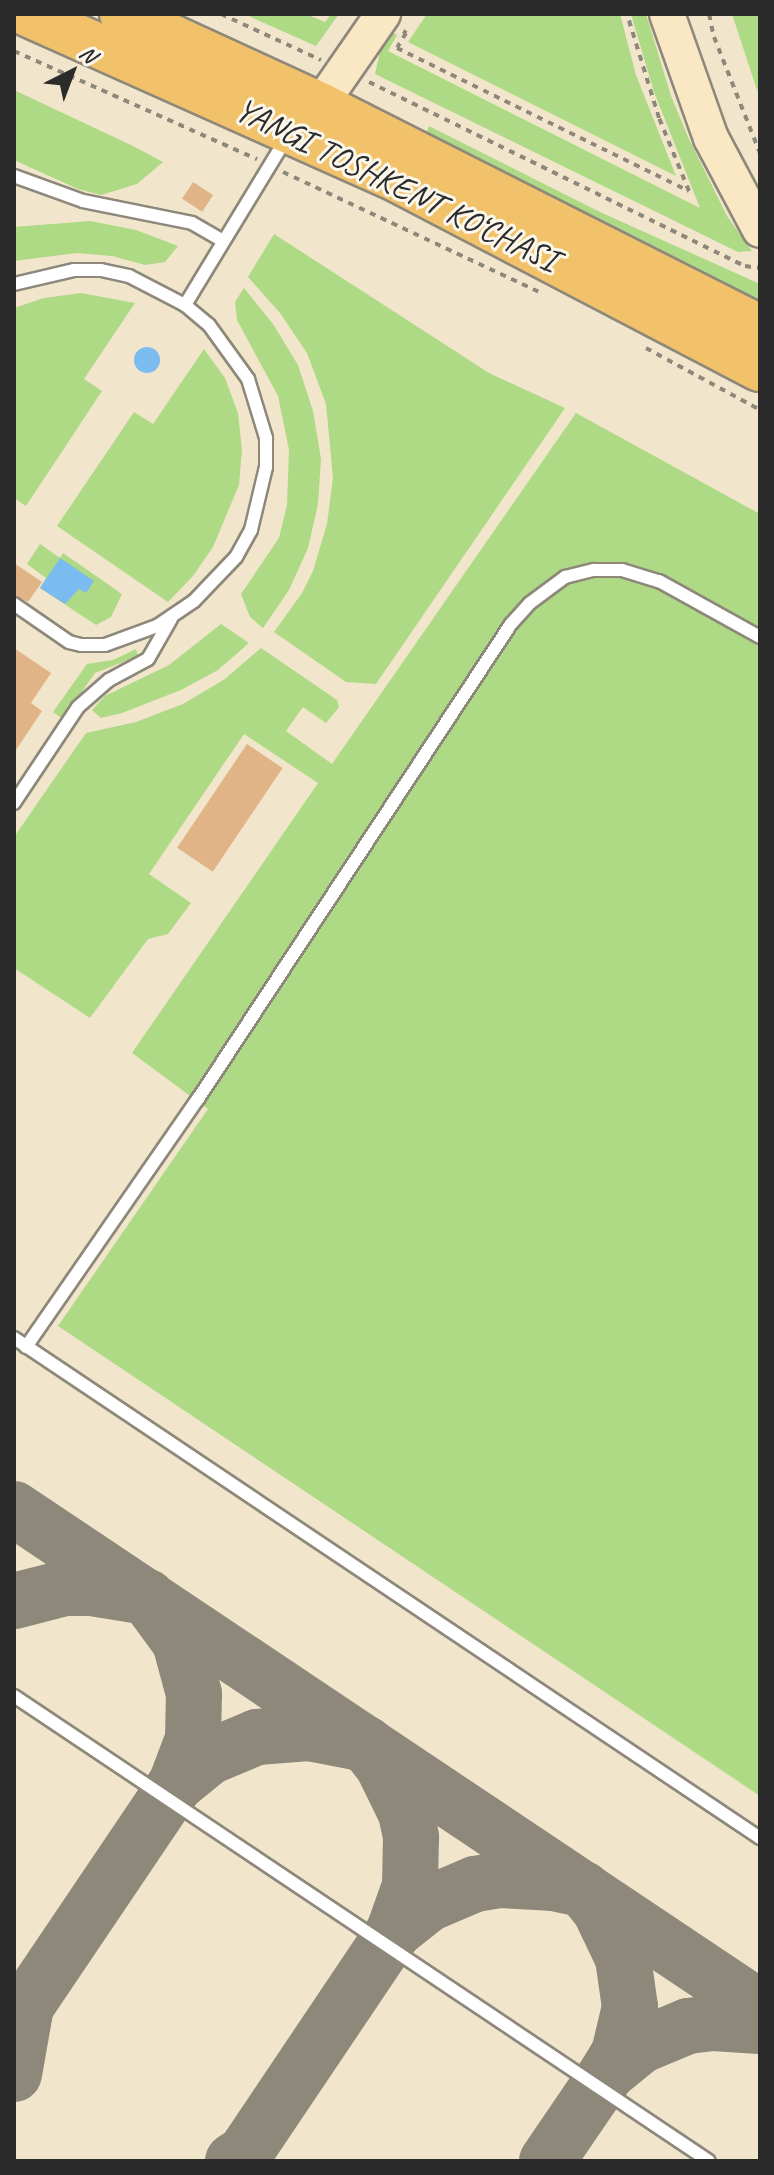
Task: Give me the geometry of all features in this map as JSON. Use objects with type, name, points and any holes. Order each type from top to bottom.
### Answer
[{"type":"highway","name":"YANGI TOSHKENT KO‘CHASI","points":[[27,14],[308,105],[398,180],[760,369]]},
{"type":"highway","name":"YANGI TOSHKENT KO‘CHASI","points":[[122,14],[760,327]]},
{"type":"main road","points":[[308,105],[357,14]]},
{"type":"main road","points":[[667,14],[711,138],[760,230]]},
{"type":"main road","points":[[308,105],[394,24]]},
{"type":"lane","points":[[185,305],[222,240],[308,105]]},
{"type":"lane","points":[[14,176],[83,201],[192,223],[222,240]]},
{"type":"lane","points":[[14,284],[74,270],[101,270],[129,276],[185,305],[230,350],[248,379],[266,438],[266,467],[251,530],[236,557],[217,581],[172,616],[131,637],[93,647],[69,642],[14,604]]},
{"type":"lane","points":[[26,1347],[198,1099],[511,624],[530,603],[565,577],[594,570],[622,570],[659,581],[760,637]]},
{"type":"lane","points":[[14,803],[78,707],[109,680],[148,659],[172,616]]},
{"type":"lane","points":[[14,1338],[760,1838]]},
{"type":"lane","points":[[14,1696],[709,2161]]},
{"type":"path","points":[[221,14],[308,105],[550,297]]},
{"type":"path","points":[[394,24],[397,48],[689,191],[655,106],[627,14]]},
{"type":"path","points":[[709,14],[714,37],[760,153]]},
{"type":"path","points":[[14,51],[308,105],[745,266],[760,268]]},
{"type":"path","points":[[634,342],[760,410]]},
{"type":"green space","points":[[244,14],[306,14],[325,22],[331,14],[339,14],[316,46]]},
{"type":"green space","points":[[427,14],[620,14],[636,75],[676,176],[408,42]]},
{"type":"green space","points":[[631,14],[646,14],[671,96],[688,137],[727,216],[752,251],[738,252],[375,74],[380,52],[391,32],[397,35],[388,51],[700,208],[654,92]]},
{"type":"green space","points":[[732,14],[760,14],[760,97],[756,87]]},
{"type":"green space","points":[[14,90],[163,162],[137,184],[101,195],[78,189],[14,160]]},
{"type":"green space","points":[[429,126],[600,212],[760,284],[760,303],[426,134]]},
{"type":"green space","points":[[90,221],[136,230],[178,246],[165,262],[145,265],[112,256],[77,253],[14,261],[14,227]]},
{"type":"green space","points":[[274,234],[489,373],[565,408],[376,684],[346,682],[274,632],[302,593],[313,571],[327,524],[333,478],[326,404],[307,353],[280,313],[248,277]]},
{"type":"green space","points":[[244,288],[273,324],[298,365],[313,411],[321,459],[318,504],[308,548],[289,590],[263,628],[250,617],[241,594],[279,538],[287,505],[289,450],[278,396],[237,320],[235,302]]},
{"type":"green space","points":[[81,293],[135,303],[84,379],[102,391],[26,506],[14,498],[14,308],[44,298]]},
{"type":"green space","points":[[204,349],[225,378],[238,413],[242,450],[239,485],[213,547],[193,576],[168,602],[57,526],[134,412],[153,424]]},
{"type":"green space","points":[[576,413],[760,514],[760,1796],[58,1326],[208,1109],[132,1053],[318,783],[244,734],[149,874],[191,903],[168,934],[148,939],[90,1018],[14,968],[14,837],[86,733],[136,722],[183,704],[225,679],[261,648],[337,700],[339,707],[326,723],[303,707],[286,731],[332,764]]},
{"type":"green space","points":[[40,544],[60,558],[63,553],[122,594],[111,617],[96,625],[40,588],[46,578],[27,564]]},
{"type":"green space","points":[[221,624],[249,643],[218,670],[181,690],[122,713],[101,718],[92,710],[105,696],[169,665]]},
{"type":"green space","points":[[136,649],[138,656],[95,673],[63,719],[53,712],[87,664],[113,660]]},
{"type":"water","points":[[147,347],[156,351],[160,360],[156,369],[147,373],[138,369],[134,360],[138,351]]},
{"type":"water","points":[[60,558],[94,581],[86,593],[79,589],[65,604],[40,588]]},
{"type":"building","points":[[193,182],[213,195],[202,212],[182,199]]},
{"type":"building","points":[[14,563],[42,582],[28,602],[14,595]]},
{"type":"building","points":[[14,648],[51,673],[31,703],[42,711],[14,753]]},
{"type":"building","points":[[247,744],[283,768],[213,872],[177,848]]},
{"type":"taxiway","points":[[14,1509],[760,2008]]},
{"type":"taxiway","points":[[14,1601],[65,1588],[92,1588],[147,1597],[180,1642],[194,1694],[193,1739],[176,1784]]},
{"type":"taxiway","points":[[14,2014],[26,2006],[176,1784],[209,1757],[257,1737],[309,1733],[366,1744],[383,1766],[406,1813],[411,1837],[410,1886],[394,1931]]},
{"type":"taxiway","points":[[233,2161],[245,2153],[394,1931],[428,1904],[475,1884],[501,1880],[554,1883],[583,1889],[600,1910],[623,1958],[630,2007],[619,2053],[607,2073]]},
{"type":"taxiway","points":[[14,2074],[26,2006]]},
{"type":"taxiway","points":[[547,2161],[607,2073],[640,2046],[688,2026],[713,2023],[760,2026]]}]
